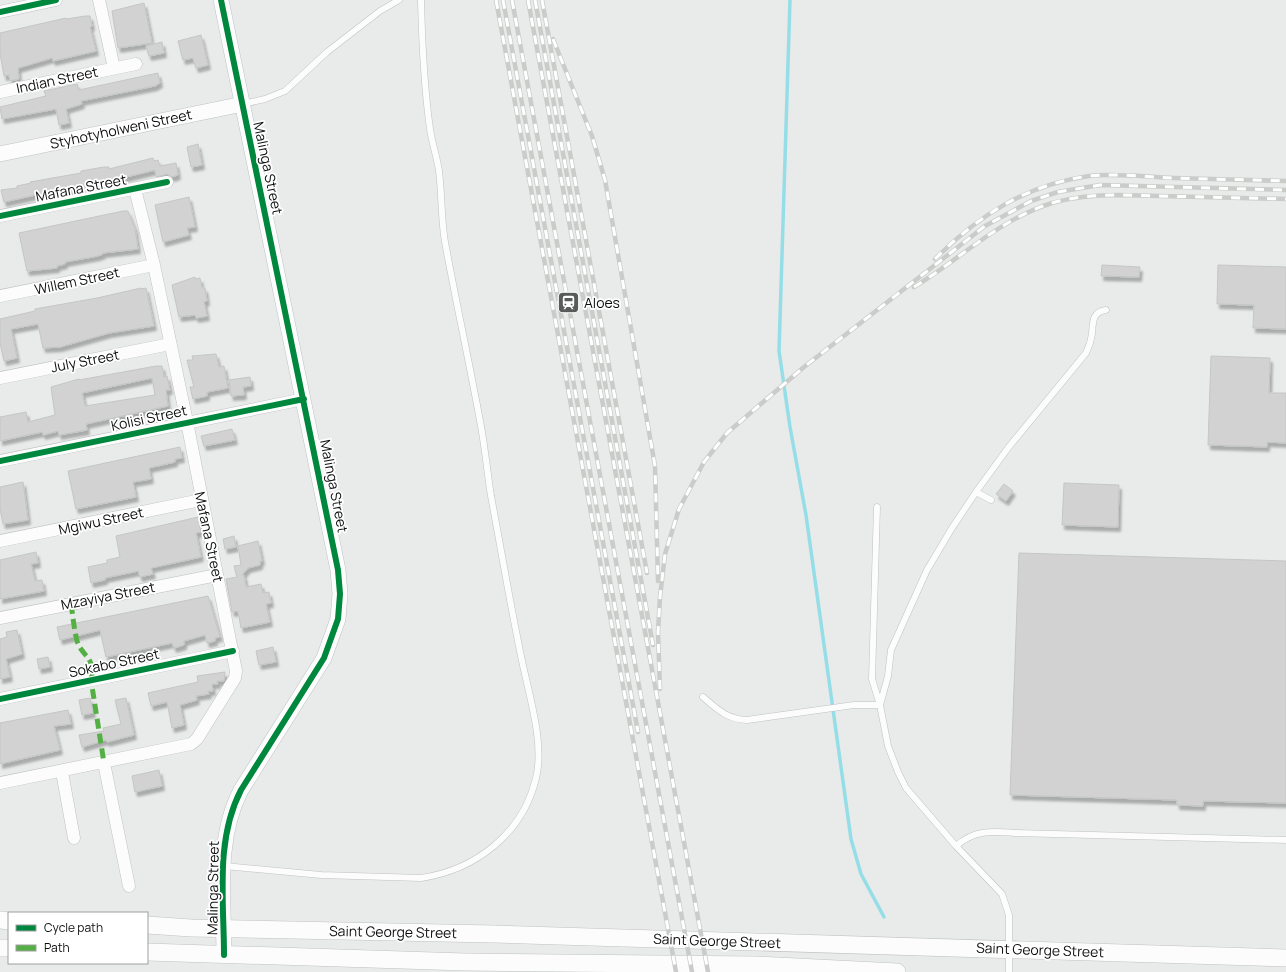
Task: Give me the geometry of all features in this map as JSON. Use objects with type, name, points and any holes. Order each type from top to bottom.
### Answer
[{"type":"main road","name":"Saint George Street","points":[[148,925],[1286,958]]},
{"type":"main road","name":"Saint George Street","points":[[148,952],[465,962],[755,965],[897,972]]},
{"type":"street","points":[[0,12],[56,0]]},
{"type":"street","name":"Indian Street","points":[[98,0],[114,68]]},
{"type":"street","name":"Malinga Street","points":[[221,0],[304,399],[338,570],[340,594],[338,619],[330,645],[319,668],[234,803],[226,833],[224,866],[224,955]]},
{"type":"street","name":"Indian Street","points":[[0,92],[136,64]]},
{"type":"street","name":"Styhotyholweni Street","points":[[0,154],[243,104]]},
{"type":"street","name":"Mafana Street","points":[[0,216],[167,182]]},
{"type":"street","name":"Mafana Street","points":[[0,783],[62,772],[191,744],[198,739],[235,678],[236,671],[201,500],[187,422],[154,265],[135,189]]},
{"type":"street","name":"Willem Street","points":[[0,296],[154,265]]},
{"type":"street","name":"July Street","points":[[0,378],[170,344]]},
{"type":"street","name":"Kolisi Street","points":[[0,461],[304,399]]},
{"type":"street","name":"Mgiwu Street","points":[[0,541],[201,500]]},
{"type":"street","name":"Mzayiya Street","points":[[0,618],[216,574]]},
{"type":"street","name":"Sokabo Street","points":[[0,699],[232,651]]},
{"type":"street","points":[[104,763],[129,886]]},
{"type":"street","points":[[62,772],[74,838]]},
{"type":"lane","points":[[243,104],[265,99],[285,91],[327,52],[380,11],[399,0]]},
{"type":"lane","points":[[224,866],[321,875],[421,878],[431,876],[464,864],[484,854],[500,842],[513,828],[527,805],[536,779],[539,742],[491,496],[481,422],[445,241],[440,203],[439,171],[430,130],[424,67],[421,0]]},
{"type":"lane","points":[[880,705],[888,676],[891,650],[927,570],[976,492],[1018,436],[1086,353],[1091,343],[1092,324],[1095,315],[1100,311],[1106,310]]},
{"type":"lane","points":[[976,492],[991,500]]},
{"type":"lane","points":[[877,507],[872,678],[880,705],[888,746],[906,788],[956,846],[994,883],[1002,894],[1009,915],[1009,972]]},
{"type":"lane","points":[[703,698],[724,714],[734,719],[747,720],[854,705],[880,705]]},
{"type":"lane","points":[[956,846],[973,834],[989,831],[1015,834],[1286,840]]},
{"type":"building","points":[[144,3],[152,43],[118,48],[112,11]]},
{"type":"building","points":[[90,16],[92,26],[90,27],[96,51],[53,61],[52,58],[18,68],[19,79],[10,81],[9,75],[4,76],[0,53],[0,33],[66,18]]},
{"type":"building","points":[[201,35],[208,65],[196,68],[193,58],[183,60],[178,41]]},
{"type":"building","points":[[162,42],[164,53],[149,56],[146,46]]},
{"type":"building","points":[[158,73],[160,83],[155,86],[81,101],[82,104],[66,109],[69,123],[59,125],[56,109],[2,119],[0,107],[46,96],[44,91],[77,84],[79,90]]},
{"type":"building","points":[[198,144],[202,165],[191,167],[187,147]]},
{"type":"building","points":[[153,158],[154,161],[158,160],[160,166],[176,163],[178,175],[172,177],[167,174],[156,177],[155,170],[114,180],[114,185],[74,193],[73,191],[51,198],[50,193],[4,202],[1,190],[17,188],[17,186],[31,183],[30,182],[81,173],[81,171],[104,167],[109,167],[109,169]]},
{"type":"building","points":[[189,197],[195,227],[187,228],[189,235],[163,242],[155,205]]},
{"type":"building","points":[[128,211],[135,229],[138,249],[103,253],[98,256],[65,262],[65,264],[57,266],[57,268],[27,271],[19,233]]},
{"type":"building","points":[[1102,265],[1140,267],[1139,277],[1101,276]]},
{"type":"building","points":[[1218,265],[1286,267],[1286,329],[1253,328],[1254,305],[1217,304]]},
{"type":"building","points":[[195,277],[195,279],[200,278],[202,288],[205,288],[207,301],[204,302],[207,316],[196,318],[195,315],[179,317],[172,285]]},
{"type":"building","points":[[146,288],[154,326],[109,333],[60,347],[43,348],[38,324],[11,329],[17,358],[4,361],[0,343],[0,319],[35,311],[35,309],[97,298]]},
{"type":"building","points":[[216,354],[219,367],[224,366],[228,388],[207,392],[207,396],[193,399],[190,387],[194,387],[187,360],[193,360],[192,356]]},
{"type":"building","points":[[1211,356],[1270,358],[1269,393],[1286,393],[1286,443],[1267,442],[1267,447],[1208,445]]},
{"type":"building","points":[[162,366],[164,377],[167,376],[170,390],[166,390],[168,406],[86,424],[87,430],[59,435],[58,431],[43,435],[42,432],[0,441],[0,417],[26,412],[28,422],[55,415],[51,387],[79,380]],"holes":[[[152,378],[155,395],[85,406],[82,393]]]},
{"type":"building","points":[[250,377],[251,386],[243,387],[244,395],[231,396],[229,380]]},
{"type":"building","points":[[232,429],[235,440],[204,446],[201,436]]},
{"type":"building","points":[[180,447],[182,458],[175,459],[175,462],[149,468],[151,479],[133,482],[136,497],[76,509],[68,471]]},
{"type":"building","points":[[23,482],[28,520],[3,524],[0,509],[0,487]]},
{"type":"building","points":[[1064,483],[1119,485],[1118,527],[1062,525]]},
{"type":"building","points":[[1004,484],[1013,491],[1006,501],[996,494]]},
{"type":"building","points":[[198,517],[201,532],[196,533],[201,557],[151,568],[153,574],[140,577],[138,571],[105,578],[105,580],[91,583],[88,567],[107,563],[107,560],[120,557],[116,536]]},
{"type":"building","points":[[234,536],[236,547],[225,549],[223,539]]},
{"type":"building","points":[[258,541],[262,561],[260,561],[260,565],[248,568],[242,575],[244,575],[246,587],[261,584],[263,593],[269,592],[271,603],[266,604],[270,622],[241,628],[238,611],[232,612],[226,579],[237,577],[234,566],[241,565],[238,546]]},
{"type":"building","points":[[36,552],[38,563],[31,564],[35,581],[42,580],[44,591],[0,599],[0,560]]},
{"type":"building","points":[[1019,553],[1286,561],[1286,803],[1203,801],[1203,806],[1177,805],[1177,800],[1010,795]]},
{"type":"building","points":[[208,596],[220,637],[215,638],[215,641],[207,643],[205,635],[184,641],[184,645],[174,648],[172,643],[106,657],[100,630],[60,640],[57,627]]},
{"type":"building","points":[[17,630],[22,654],[6,659],[10,677],[0,679],[0,639],[7,637],[6,632]]},
{"type":"building","points":[[273,647],[276,662],[259,665],[256,651]]},
{"type":"building","points":[[48,657],[50,667],[39,669],[37,659]]},
{"type":"building","points":[[225,672],[224,681],[217,681],[218,684],[212,684],[213,691],[208,691],[209,694],[196,696],[197,700],[180,705],[184,725],[172,728],[167,702],[151,706],[148,693],[198,682],[197,676]]},
{"type":"building","points":[[90,698],[93,713],[82,715],[79,700]]},
{"type":"building","points":[[126,698],[134,735],[107,742],[106,740],[82,747],[79,735],[104,731],[103,728],[121,724],[115,700]]},
{"type":"building","points":[[68,710],[71,724],[54,726],[60,750],[0,764],[0,723]]},
{"type":"building","points":[[159,770],[162,786],[135,792],[132,776]]},
{"type":"waterway","points":[[790,0],[779,351],[790,427],[806,515],[851,839],[861,874],[884,917]]},
{"type":"railway","points":[[496,0],[676,972]]},
{"type":"railway","points":[[503,0],[638,732]]},
{"type":"railway","points":[[512,0],[692,972]]},
{"type":"railway","points":[[528,0],[708,972]]},
{"type":"railway","points":[[535,0],[653,645]]},
{"type":"railway","points":[[542,0],[647,573]]},
{"type":"railway","points":[[553,39],[592,136],[605,180],[655,466],[658,581]]},
{"type":"railway","points":[[935,259],[969,229],[1005,204],[1024,195],[1066,180],[1089,176],[1110,175],[1286,181]]},
{"type":"railway","points":[[660,689],[658,632],[660,597],[665,554],[679,509],[704,462],[727,433],[804,367],[985,226],[1031,201],[1058,192],[1100,185],[1286,190]]},
{"type":"railway","points":[[914,287],[981,240],[1015,219],[1033,210],[1068,199],[1102,195],[1286,199]]},
{"type":"marked path","points":[[71,604],[77,641],[92,667],[91,680],[104,763]]},
{"type":"cycle path","points":[[0,12],[56,0]]},
{"type":"cycle path","points":[[221,0],[338,570],[340,594],[338,619],[324,658],[241,790],[233,809],[227,829],[224,850],[224,955]]},
{"type":"cycle path","points":[[0,216],[167,182]]},
{"type":"cycle path","points":[[0,461],[304,399]]},
{"type":"cycle path","points":[[0,699],[233,651]]},
{"type":"place","name":"Aloes","points":[[568,303]]}]
